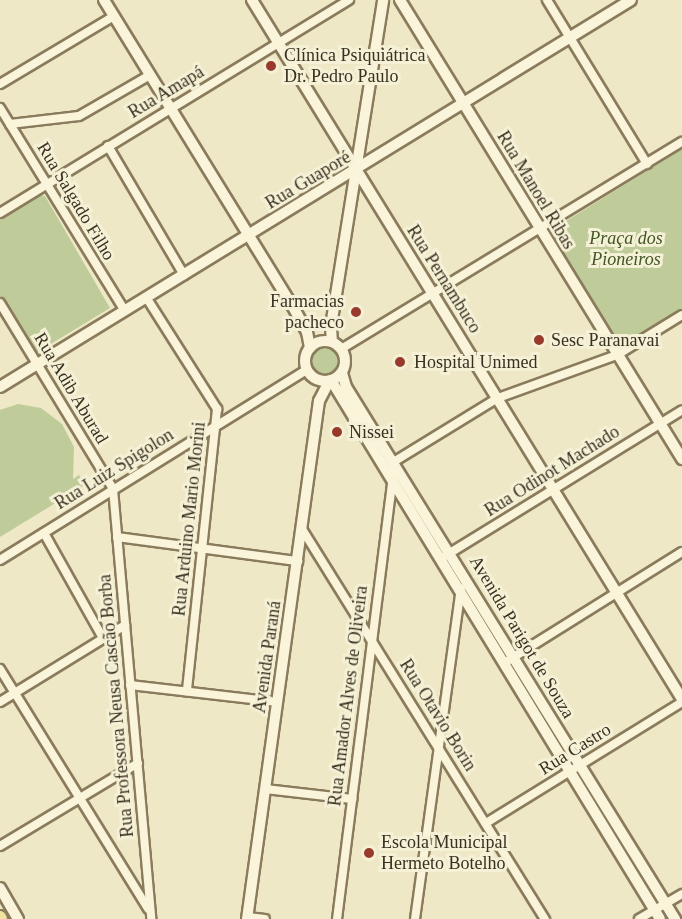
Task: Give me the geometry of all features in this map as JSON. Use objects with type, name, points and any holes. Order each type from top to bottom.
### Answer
[{"type":"street","points":[[104,0],[307,332],[310,348],[306,358],[310,374],[330,380],[342,373],[345,363],[331,326],[382,0]]},
{"type":"street","name":"Rua Pernambuco","points":[[252,0],[682,701]]},
{"type":"street","name":"Rua Amapá","points":[[0,213],[349,0]]},
{"type":"street","name":"Rua Manoel Ribas","points":[[400,0],[682,459]]},
{"type":"street","points":[[547,0],[647,164]]},
{"type":"street","name":"Rua Guaporé","points":[[0,387],[632,0]]},
{"type":"street","points":[[0,84],[114,16]]},
{"type":"street","points":[[10,123],[79,116],[150,75]]},
{"type":"street","name":"Rua Salgado Filho","points":[[0,108],[124,311]]},
{"type":"street","points":[[310,348],[322,341],[337,346],[541,229],[682,142]]},
{"type":"street","points":[[108,146],[184,275]]},
{"type":"street","name":"Rua Arduino Mario Morini","points":[[146,297],[217,408],[187,691]]},
{"type":"street","name":"Rua Adib Aburad","points":[[0,303],[113,489]]},
{"type":"street","points":[[396,461],[498,398],[617,355],[682,315]]},
{"type":"street","name":"Avenida Parigot de Souza","points":[[342,373],[346,387],[396,461],[675,919]]},
{"type":"street","name":"Rua Luiz Spigolon","points":[[0,560],[217,424],[310,374]]},
{"type":"street","name":"Avenida Paraná","points":[[310,374],[319,401]]},
{"type":"street","name":"Avenida Parigot de Souza","points":[[330,380],[657,915]]},
{"type":"street","name":"Avenida Paraná","points":[[248,918],[319,401],[330,380]]},
{"type":"street","name":"Rua Odinot Machado","points":[[440,560],[682,410]]},
{"type":"street","name":"Rua Amador Alves de Oliveira","points":[[337,919],[391,477],[396,461]]},
{"type":"street","name":"Rua Professora Neusa Cascão Borba","points":[[113,489],[151,915]]},
{"type":"street","name":"Rua Otavio Borin","points":[[302,529],[545,919]]},
{"type":"street","points":[[44,532],[103,638]]},
{"type":"street","points":[[117,537],[298,561]]},
{"type":"street","points":[[503,663],[682,552]]},
{"type":"street","points":[[415,919],[458,589],[468,582]]},
{"type":"street","points":[[0,702],[125,625]]},
{"type":"street","points":[[0,669],[151,915]]},
{"type":"street","points":[[130,685],[276,702]]},
{"type":"street","name":"Rua Castro","points":[[486,823],[682,701]]},
{"type":"street","points":[[0,846],[138,763]]},
{"type":"street","points":[[265,789],[352,799]]},
{"type":"street","points":[[0,888],[18,919]]},
{"type":"street","points":[[639,919],[657,915],[665,904],[682,894]]},
{"type":"street","points":[[248,918],[265,919]]},
{"type":"green space","name":"Praça dos Pioneiros","points":[[682,149],[682,311],[621,346],[550,231]]},
{"type":"green space","points":[[35,195],[45,196],[110,308],[36,353],[0,295],[0,216]]},
{"type":"green space","points":[[325,346],[336,350],[340,361],[336,372],[325,376],[314,372],[310,361],[314,350]]},
{"type":"green space","points":[[18,404],[41,408],[62,424],[74,447],[73,479],[79,475],[85,485],[0,537],[0,410]]},
{"type":"place","name":"Clínica Psiquiátrica Dr. Pedro Paulo","points":[[271,66]]},
{"type":"place","name":"Farmacias pacheco","points":[[356,312]]},
{"type":"place","name":"Sesc Paranavai","points":[[539,340]]},
{"type":"place","name":"Hospital Unimed","points":[[400,362]]},
{"type":"place","name":"Nissei","points":[[337,432]]},
{"type":"place","name":"Escola Municipal Hermeto Botelho","points":[[369,853]]}]
